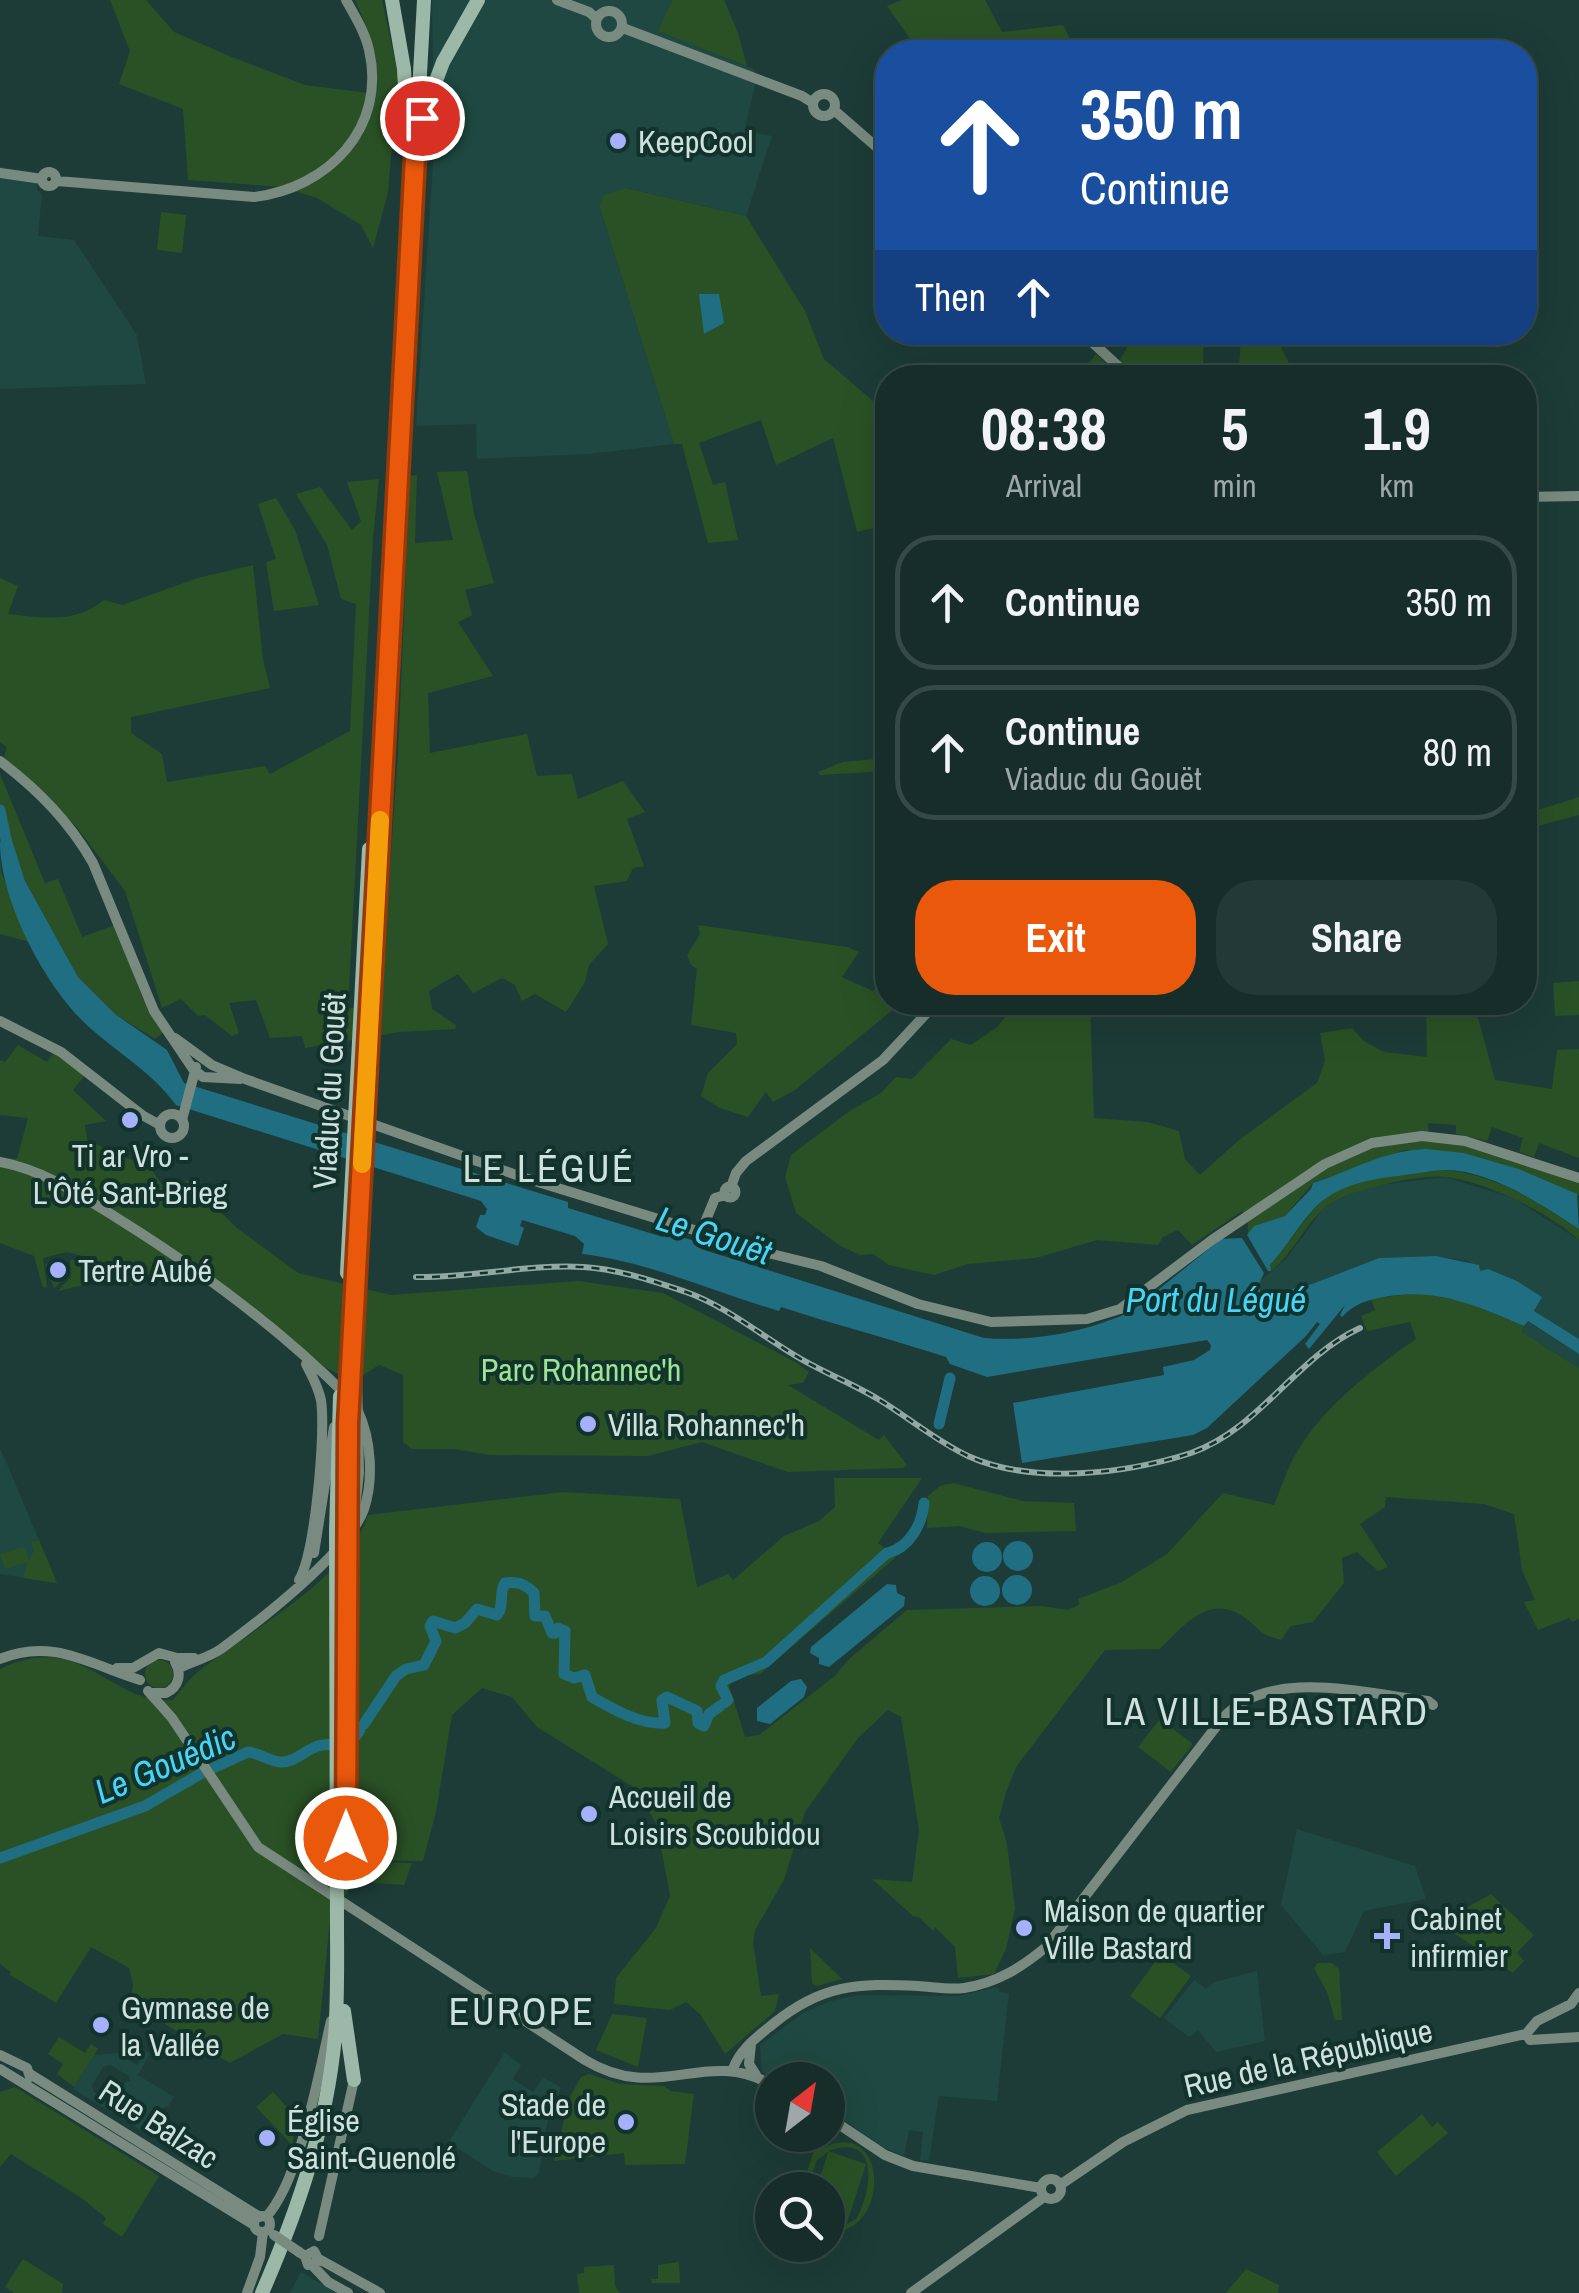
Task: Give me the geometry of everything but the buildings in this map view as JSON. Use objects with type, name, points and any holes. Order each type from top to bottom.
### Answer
[{"type":"highway","points":[[392,0],[412,134]]},
{"type":"highway","points":[[412,134],[415,0]]},
{"type":"highway","points":[[374,849],[412,134],[424,0]]},
{"type":"highway","points":[[412,134],[443,62],[478,0]]},
{"type":"highway","name":"Viaduc du Gouët","points":[[338,1446],[355,1296],[374,849]]},
{"type":"highway","name":"Viaduc du Gouët","points":[[338,1446],[374,849]]},
{"type":"highway","points":[[338,1446],[346,1519],[346,1838],[342,1921]]},
{"type":"highway","points":[[271,2293],[301,2222],[321,2158],[338,2074],[346,1519]]},
{"type":"highway","points":[[340,2006],[354,2080]]},
{"type":"highway","points":[[262,2293],[292,2220],[317,2141],[340,2006]]},
{"type":"street","points":[[0,174],[42,179],[48,186],[56,180],[254,197],[281,194],[303,185],[341,156],[358,133],[370,101],[372,82],[364,36],[346,0]]},
{"type":"street","points":[[558,0],[597,18]]},
{"type":"street","points":[[614,6],[622,28],[615,36],[605,37],[596,27],[597,18],[614,6]]},
{"type":"street","points":[[622,28],[773,84],[813,103],[816,97],[826,94],[834,100],[834,110],[875,146]]},
{"type":"street","points":[[1095,345],[1117,365]]},
{"type":"street","points":[[1537,497],[1579,496]]},
{"type":"street","points":[[0,761],[52,806],[82,843],[154,1011],[196,1076]]},
{"type":"street","points":[[701,1232],[715,1198],[728,1191],[746,1161],[883,1060],[926,1015]]},
{"type":"street","points":[[0,1021],[61,1052],[135,1108],[164,1119],[182,1120]]},
{"type":"street","points":[[175,1038],[208,1062],[245,1079],[541,1183],[821,1266],[918,1304],[991,1322],[1087,1319],[1132,1302],[1235,1223],[1339,1156],[1372,1144],[1422,1136],[1465,1140],[1579,1178]]},
{"type":"street","points":[[164,1119],[164,1135],[174,1138],[182,1133],[184,1107],[196,1076],[208,1062]]},
{"type":"street","points":[[196,1076],[245,1079]]},
{"type":"street","points":[[164,1119],[184,1107]]},
{"type":"street","points":[[0,1162],[33,1170],[60,1183],[192,1265],[347,1395],[366,1428],[369,1461],[363,1511],[342,1540],[286,1596],[219,1651],[205,1658],[175,1663],[153,1654],[142,1664],[125,1670],[52,1650],[25,1651],[0,1660]]},
{"type":"street","points":[[305,1577],[347,1524],[359,1473],[355,1296]]},
{"type":"street","points":[[302,1356],[316,1382],[322,1409],[305,1577]]},
{"type":"street","points":[[305,1577],[318,1540],[338,1446]]},
{"type":"street","points":[[162,1699],[176,1685],[175,1663]]},
{"type":"street","points":[[140,1680],[142,1664]]},
{"type":"street","points":[[101,1665],[110,1672],[140,1680],[148,1691],[162,1699],[258,1847],[598,2068],[644,2080],[733,2069],[755,2076]]},
{"type":"street","points":[[733,2069],[738,2056],[752,2042],[800,2003],[838,1988],[869,1984],[966,1987],[1021,1968],[1046,1947],[1222,1719],[1236,1705],[1258,1693],[1279,1688],[1331,1690],[1428,1701],[1433,1705]]},
{"type":"street","name":"Rue de la République","points":[[1042,2193],[1049,2180],[1060,2185],[1123,2142],[1187,2110],[1526,2034],[1536,2022],[1571,2004],[1579,1993]]},
{"type":"street","points":[[1571,2004],[1579,2014]]},
{"type":"street","points":[[247,2293],[266,2227],[294,2158],[340,2006]]},
{"type":"street","name":"Rue de la République","points":[[1526,2034],[1538,2042],[1579,2036]]},
{"type":"street","points":[[752,2042],[749,2064],[755,2074]]},
{"type":"street","name":"Rue Balzac","points":[[0,2054],[23,2076],[224,2205],[266,2227]]},
{"type":"street","name":"Rue Balzac","points":[[0,2069],[23,2076],[266,2227]]},
{"type":"street","points":[[319,2236],[354,2080]]},
{"type":"street","points":[[845,2129],[885,2156],[913,2166],[1042,2193]]},
{"type":"street","points":[[910,2293],[1042,2193]]},
{"type":"street","points":[[266,2227],[303,2252],[314,2252],[328,2282],[348,2293]]},
{"type":"street","points":[[316,2263],[380,2293]]},
{"type":"shaded area","points":[[432,0],[672,0],[659,31],[754,69],[757,78],[744,131],[772,136],[746,216],[627,188],[599,205],[674,444],[588,454],[477,459],[476,424],[416,426],[434,150]]},
{"type":"shaded area","points":[[0,167],[37,172],[37,190],[42,194],[38,236],[74,240],[137,335],[146,384],[0,389]]},
{"type":"shaded area","points":[[1445,1177],[1513,1198],[1579,1240],[1579,1339],[1534,1311],[1542,1297],[1517,1281],[1488,1269],[1480,1272],[1467,1261],[1436,1256],[1379,1258],[1312,1284],[1266,1295],[1260,1291],[1260,1281],[1287,1258],[1323,1209],[1334,1202],[1371,1186]]},
{"type":"shaded area","points":[[1527,1321],[1579,1354],[1579,1368],[1522,1332]]},
{"type":"shaded area","points":[[0,1449],[5,1459],[57,1583],[0,1574]]},
{"type":"shaded area","points":[[1297,1829],[1415,1866],[1426,1899],[1364,1911],[1345,1952],[1323,1955],[1281,1905]]},
{"type":"shaded area","points":[[1257,1971],[1265,2041],[1216,2052],[1198,2030],[1190,2037],[1164,2018],[1194,1980],[1206,1989],[1214,1982]]},
{"type":"shaded area","points":[[997,1987],[1000,1992],[1009,1993],[997,2101],[939,2096],[929,2161],[920,2160],[923,2132],[909,2130],[904,2156],[883,2147],[845,2121],[845,2062],[761,2062],[760,2045],[803,2013],[831,2001],[858,1995],[958,1996]]},
{"type":"shaded area","points":[[146,2051],[150,2054],[138,2075],[174,2097],[157,2112],[160,2123],[152,2137],[73,2089],[94,2055],[117,2053],[137,2065]],"holes":[[[110,2065],[129,2076],[131,2082],[126,2081],[116,2099],[119,2102],[113,2103],[94,2092],[92,2086],[103,2067]]]},
{"type":"shaded area","points":[[505,2052],[521,2065],[513,2079],[533,2092],[543,2078],[561,2087],[548,2118],[539,2173],[534,2178],[493,2171],[450,2140]]},
{"type":"shaded area","points":[[301,2272],[337,2293],[290,2293]]},
{"type":"green space","points":[[110,0],[146,0],[174,32],[305,85],[377,94],[372,46],[355,0],[382,0],[398,75],[388,192],[373,248],[361,225],[317,198],[282,187],[188,180],[183,109],[119,84],[130,51]]},
{"type":"green space","points":[[672,0],[724,0],[747,66],[658,31]]},
{"type":"green space","points":[[902,0],[985,0],[1002,32],[1063,25],[1071,40],[911,40],[887,6]]},
{"type":"green space","points":[[626,188],[746,216],[805,311],[824,359],[875,405],[875,528],[857,532],[833,438],[776,465],[761,420],[699,443],[713,485],[725,482],[738,540],[708,543],[682,444],[674,444],[599,205],[604,195]]},
{"type":"green space","points":[[161,212],[186,215],[182,253],[157,250]]},
{"type":"green space","points":[[1128,345],[1204,345],[1203,365],[1117,365]]},
{"type":"green space","points":[[1240,345],[1280,345],[1290,365],[1239,365]]},
{"type":"green space","points":[[1096,354],[1108,365],[1087,365]]},
{"type":"green space","points":[[467,471],[474,514],[494,583],[465,590],[472,615],[458,622],[493,676],[428,693],[430,753],[527,734],[537,776],[572,774],[578,799],[623,781],[645,812],[627,819],[644,866],[633,868],[627,881],[594,886],[608,944],[589,965],[585,982],[566,1012],[535,994],[522,1001],[515,985],[502,978],[473,993],[458,974],[429,991],[432,1009],[456,1025],[455,1029],[399,1032],[305,1048],[302,1036],[270,1038],[256,1000],[229,1003],[239,1033],[232,1036],[205,1015],[198,1016],[181,999],[162,1008],[125,891],[79,830],[4,757],[7,747],[0,742],[0,578],[18,586],[8,614],[58,618],[81,613],[104,600],[122,605],[198,578],[253,565],[263,660],[270,688],[131,717],[131,733],[162,754],[167,782],[265,766],[270,774],[350,731],[356,604],[341,599],[327,545],[296,494],[320,487],[352,530],[361,521],[347,482],[379,479],[348,1008],[380,1008],[398,754],[410,476],[417,475],[415,543],[453,540],[437,472]]},
{"type":"green space","points":[[276,498],[295,530],[319,605],[274,611],[266,562],[276,559],[258,504]]},
{"type":"green space","points":[[875,759],[875,772],[820,775],[818,772],[843,762]]},
{"type":"green space","points":[[0,774],[45,883],[58,879],[82,937],[115,925],[143,999],[164,1032],[155,1039],[115,1014],[78,977],[25,881],[11,838],[0,842]]},
{"type":"green space","points":[[1579,797],[1579,815],[1537,826],[1537,810]]},
{"type":"green space","points":[[0,859],[1,872],[30,942],[0,934]]},
{"type":"green space","points":[[698,925],[859,952],[842,977],[875,989],[875,1015],[886,1015],[795,1090],[773,1102],[766,1092],[748,1117],[720,1108],[701,1096],[708,1073],[737,1044],[736,1033],[691,1025],[697,969],[687,955],[700,934]]},
{"type":"green space","points":[[1579,981],[1579,1015],[1555,1016],[1553,983]]},
{"type":"green space","points":[[1007,1015],[1090,1015],[1094,1118],[1148,1122],[1179,1131],[1185,1159],[1200,1175],[1239,1140],[1317,1083],[1325,1061],[1320,1033],[1352,1028],[1364,1041],[1384,1052],[1427,1057],[1426,1015],[1477,1015],[1495,1080],[1552,1089],[1557,1050],[1579,1049],[1579,1158],[1539,1143],[1534,1157],[1519,1152],[1523,1138],[1492,1127],[1487,1141],[1456,1134],[1456,1125],[1428,1123],[1429,1138],[1471,1146],[1579,1182],[1579,1196],[1519,1169],[1464,1153],[1404,1150],[1313,1183],[1285,1216],[1254,1226],[1248,1234],[1248,1220],[1242,1211],[1192,1245],[1178,1230],[1163,1237],[1158,1245],[1097,1240],[1036,1258],[968,1264],[934,1275],[889,1265],[873,1254],[860,1255],[839,1245],[796,1213],[785,1177],[791,1155],[851,1110],[881,1093],[896,1077],[912,1079],[951,1039],[971,1045]]},
{"type":"green space","name":"Parc Rohannec'h","points":[[18,1045],[47,1062],[54,1052],[86,1074],[73,1090],[106,1121],[85,1125],[87,1139],[120,1157],[146,1163],[174,1200],[187,1180],[237,1228],[298,1273],[391,1295],[578,1281],[663,1293],[795,1362],[809,1372],[803,1383],[788,1385],[879,1440],[884,1435],[907,1465],[788,1472],[702,1442],[648,1456],[489,1455],[455,1449],[412,1449],[403,1442],[403,1375],[379,1365],[354,1381],[326,1368],[230,1289],[185,1269],[169,1283],[131,1268],[132,1286],[109,1279],[58,1291],[71,1277],[70,1260],[98,1260],[67,1252],[43,1258],[47,1287],[43,1288],[34,1256],[0,1243],[0,1157],[17,1159],[28,1118],[0,1115],[0,1060],[5,1062]]},
{"type":"green space","points":[[1444,1170],[1481,1177],[1515,1191],[1579,1229],[1579,1240],[1517,1200],[1463,1180],[1435,1176],[1403,1180],[1337,1200],[1312,1221],[1271,1271],[1270,1265],[1306,1218],[1331,1194],[1361,1181]]},
{"type":"green space","points":[[57,1259],[67,1268],[68,1276],[54,1288],[45,1265]]},
{"type":"green space","points":[[1418,1293],[1463,1301],[1524,1326],[1522,1332],[1579,1368],[1579,1619],[1572,1622],[1569,1618],[1538,1630],[1524,1602],[1535,1600],[1522,1570],[1514,1514],[1484,1504],[1386,1497],[1385,1507],[1360,1524],[1388,1567],[1378,1571],[1357,1552],[1342,1558],[1344,1583],[1313,1622],[1291,1626],[1281,1640],[1222,1608],[1199,1614],[1160,1649],[1105,1650],[1016,1767],[1006,1792],[999,1818],[1007,1844],[1015,1908],[1006,1949],[994,1974],[958,1978],[955,1947],[872,1879],[912,1882],[919,1830],[901,1717],[888,1710],[858,1738],[805,1812],[784,1880],[755,1930],[753,1942],[761,1996],[779,1994],[775,2011],[725,2054],[700,2014],[686,2002],[670,2010],[614,2004],[616,1978],[656,1928],[670,1896],[657,1825],[635,1788],[537,1727],[512,1697],[482,1688],[452,1715],[436,1812],[423,1861],[367,1860],[330,1920],[318,2039],[283,2034],[230,2063],[130,2003],[133,1984],[129,1968],[91,1947],[56,2003],[10,1975],[0,1964],[0,1669],[29,1659],[53,1658],[94,1671],[130,1692],[173,1700],[199,1671],[319,1582],[357,1539],[368,1515],[564,1492],[680,1499],[697,1587],[728,1574],[733,1580],[784,1536],[819,1521],[835,1507],[834,1478],[922,1478],[878,1543],[896,1557],[760,1674],[747,1675],[729,1685],[745,1737],[759,1735],[835,1676],[848,1660],[907,1610],[1042,1606],[1067,1610],[1079,1605],[1078,1599],[1120,1583],[1167,1554],[1223,1493],[1274,1505],[1292,1461],[1316,1425],[1363,1378],[1416,1339],[1410,1322],[1367,1331],[1361,1316],[1375,1310],[1371,1299]]},
{"type":"green space","points":[[953,1483],[1023,1501],[1074,1503],[1076,1531],[985,1533],[960,1526],[927,1528],[928,1496],[940,1486]]},
{"type":"green space","points":[[39,1540],[57,1583],[23,1578],[28,1562],[5,1569],[0,1554],[24,1547],[29,1561],[34,1550],[31,1542]]},
{"type":"green space","points":[[159,1660],[169,1664],[173,1674],[169,1684],[159,1688],[149,1684],[145,1674],[149,1664]]},
{"type":"green space","points":[[1160,1719],[1193,1744],[1171,1772],[1138,1747]]},
{"type":"green space","points":[[376,1862],[412,1863],[404,1885],[373,1883]]},
{"type":"green space","points":[[1491,1894],[1534,1935],[1517,1953],[1524,1961],[1513,1973],[1439,1923]]},
{"type":"green space","points":[[810,1948],[842,1979],[817,1986],[812,1983]]},
{"type":"green space","points":[[1161,1954],[1191,1976],[1160,2018],[1130,1996]]},
{"type":"green space","points":[[1318,1963],[1332,1963],[1339,1969],[1342,2020],[1335,2020],[1327,1992],[1314,1968]]},
{"type":"green space","points":[[612,2014],[647,2018],[638,2067],[596,2050]]},
{"type":"green space","points":[[59,2037],[85,2053],[91,2044],[98,2049],[74,2087],[57,2074],[63,2064],[48,2054]]},
{"type":"green space","name":"Stade de l'Europe","points":[[589,2074],[621,2084],[664,2086],[671,2091],[694,2094],[685,2164],[625,2165],[624,2153],[554,2161],[566,2112],[563,2109],[581,2077]]},
{"type":"green space","points":[[15,2087],[159,2176],[122,2237],[103,2224],[106,2218],[83,2199],[11,2154],[0,2167],[0,2092]]},
{"type":"green space","points":[[273,2092],[297,2118],[292,2145],[256,2107]]},
{"type":"green space","points":[[1422,2114],[1432,2127],[1438,2122],[1448,2133],[1396,2176],[1377,2152]]},
{"type":"green space","points":[[845,2143],[859,2146],[870,2159],[872,2197],[864,2215],[845,2229],[862,2207],[868,2180],[868,2167],[857,2150],[845,2147]]},
{"type":"green space","points":[[813,2152],[828,2152],[817,2160],[813,2172],[807,2172]]},
{"type":"green space","points":[[828,2152],[866,2164],[847,2223],[845,2172],[822,2172]]},
{"type":"green space","points":[[23,2259],[63,2284],[62,2293],[14,2293],[5,2287]]},
{"type":"green space","points":[[679,2262],[680,2283],[652,2283],[651,2279],[658,2279],[658,2265]]},
{"type":"green space","points":[[614,2265],[615,2286],[620,2293],[579,2293],[577,2274],[584,2273],[584,2267]]},
{"type":"green space","points":[[1246,2269],[1279,2285],[1278,2293],[1226,2293]]},
{"type":"water","points":[[699,294],[719,294],[724,323],[704,334]]},
{"type":"water","name":"Port du Légué","points":[[11,837],[25,881],[78,977],[115,1014],[167,1050],[184,1083],[568,1202],[568,1208],[663,1237],[666,1233],[703,1243],[701,1249],[984,1338],[1041,1337],[1115,1318],[1132,1311],[1221,1239],[1242,1238],[1264,1273],[1259,1284],[1266,1295],[1312,1284],[1379,1258],[1436,1256],[1479,1265],[1480,1271],[1488,1269],[1517,1281],[1542,1297],[1534,1311],[1579,1339],[1579,1354],[1528,1321],[1524,1326],[1456,1300],[1421,1294],[1378,1298],[1356,1306],[1342,1317],[1345,1305],[1309,1349],[1305,1344],[1320,1324],[1317,1322],[1207,1428],[1193,1435],[1022,1463],[1013,1403],[1164,1375],[1163,1367],[1194,1360],[1210,1350],[1211,1345],[1207,1340],[987,1377],[950,1364],[946,1357],[905,1344],[781,1307],[779,1311],[632,1264],[582,1254],[584,1244],[575,1236],[522,1220],[520,1226],[524,1228],[518,1246],[486,1235],[476,1227],[487,1209],[481,1201],[176,1105],[146,1073],[89,1027],[42,966],[8,890],[0,842]]},
{"type":"water","points":[[1426,1149],[1464,1153],[1519,1169],[1577,1194],[1579,1229],[1498,1182],[1462,1172],[1427,1172],[1370,1180],[1333,1194],[1311,1212],[1268,1271],[1247,1235],[1254,1226],[1285,1216],[1313,1183],[1382,1157]]},
{"type":"water","points":[[1018,1541],[1032,1550],[1033,1556],[1024,1570],[1018,1571],[1004,1562],[1003,1556],[1012,1542]]},
{"type":"water","points":[[987,1542],[1001,1551],[1002,1557],[993,1571],[987,1572],[973,1563],[972,1557],[981,1543]]},
{"type":"water","points":[[1017,1575],[1031,1584],[1032,1590],[1023,1604],[1017,1605],[1003,1596],[1002,1590],[1011,1576]]},
{"type":"water","points":[[985,1576],[999,1585],[1000,1591],[991,1605],[985,1606],[971,1597],[970,1591],[979,1577]]},
{"type":"water","points":[[887,1584],[896,1585],[897,1593],[905,1597],[904,1606],[829,1667],[819,1664],[819,1658],[810,1653],[811,1647]]},
{"type":"water","points":[[801,1679],[807,1687],[804,1697],[770,1724],[757,1721],[757,1708],[791,1681]]},
{"type":"waterway","name":"Le Gouët","points":[[0,810],[9,854]]},
{"type":"waterway","name":"Le Gouédic","points":[[939,1424],[950,1378]]},
{"type":"waterway","name":"Le Gouédic","points":[[888,1553],[903,1546],[914,1534],[924,1503]]},
{"type":"waterway","name":"Le Gouédic","points":[[724,1703],[728,1700],[721,1686],[724,1680],[766,1662],[887,1553]]},
{"type":"waterway","name":"Le Gouédic","points":[[364,1724],[396,1676],[424,1665],[436,1641],[430,1626],[433,1621],[455,1628],[477,1609],[497,1615],[503,1587],[510,1582],[534,1593],[535,1616],[545,1616],[552,1633],[558,1628],[565,1631],[564,1674],[574,1678],[585,1675],[592,1697],[627,1715],[656,1723],[665,1723],[662,1700],[667,1697],[697,1711],[698,1723],[704,1726],[709,1714],[720,1706]]},
{"type":"waterway","name":"Le Gouédic","points":[[0,1858],[145,1806],[248,1752],[285,1762],[318,1746],[350,1742],[360,1730]]},
{"type":"railway","points":[[416,1277],[583,1267],[661,1284],[727,1311],[968,1456],[1020,1471],[1049,1473],[1138,1466],[1191,1453],[1215,1442],[1258,1411],[1316,1357],[1360,1328]]},
{"type":"slow traffic","points":[[362,1164],[380,820]]},
{"type":"place","name":"KeepCool","points":[[618,141]]},
{"type":"place","name":"Ti ar Vro - L'Ôté Sant-Brieg","points":[[130,1120]]},
{"type":"place","name":"Tertre Aubé","points":[[58,1270]]},
{"type":"place","name":"Villa Rohannec'h","points":[[588,1424]]},
{"type":"place","name":"Accueil de Loisirs Scoubidou","points":[[589,1814]]},
{"type":"place","name":"Maison de quartier Ville Bastard","points":[[1024,1928]]},
{"type":"place","name":"Cabinet infirmier","points":[[1387,1936]]},
{"type":"place","name":"Gymnase de la Vallée","points":[[101,2025]]},
{"type":"place","name":"Stade de l'Europe","points":[[626,2122]]},
{"type":"place","name":"Église Saint-Guenolé","points":[[267,2138]]},
{"type":"district","name":"LE LÉGUÉ","points":[[549,1168]]},
{"type":"district","name":"LA VILLE-BASTARD","points":[[1267,1711]]},
{"type":"district","name":"EUROPE","points":[[522,2011]]},
{"type":"route","points":[[346,1838],[348,1424],[416,138],[422,118]]}]
